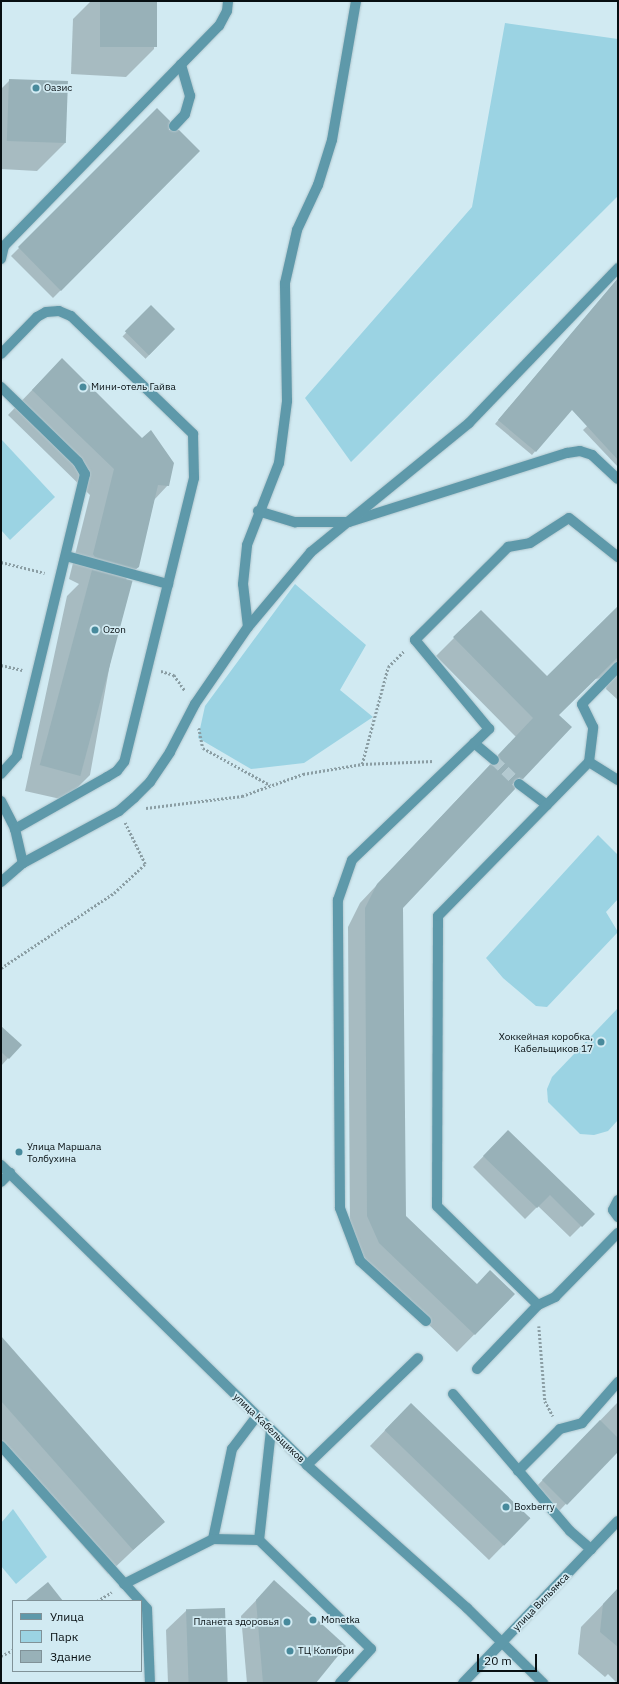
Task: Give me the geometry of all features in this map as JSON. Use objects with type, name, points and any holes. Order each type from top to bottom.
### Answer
[{"type":"street","points":[[1,259],[4,246],[224,19],[228,1]]},
{"type":"street","points":[[248,627],[243,584],[247,545],[258,511],[279,463],[287,401],[285,283],[297,230],[318,185],[332,140],[356,1]]},
{"type":"street","points":[[174,126],[185,114],[190,96],[181,64]]},
{"type":"street","points":[[1,882],[23,863],[119,811],[150,782],[170,752],[195,704],[248,627],[312,552],[469,423],[618,268]]},
{"type":"street","points":[[1,354],[42,314],[59,311],[72,316],[193,434],[194,478],[124,762],[117,771],[15,829]]},
{"type":"street","points":[[1,386],[83,468],[84,480],[17,756],[1,774]]},
{"type":"street","points":[[258,511],[295,522],[349,522],[567,453],[580,451],[592,455],[618,479]]},
{"type":"street","points":[[426,1321],[360,1261],[340,1208],[338,900],[352,860],[454,760],[489,730],[415,640],[508,547],[530,543],[569,518],[618,557]]},
{"type":"street","points":[[66,556],[168,584]]},
{"type":"street","points":[[538,1305],[437,1206],[438,916],[589,762],[593,727],[582,704],[618,668]]},
{"type":"street","points":[[474,743],[494,760]]},
{"type":"street","points":[[589,762],[618,780]]},
{"type":"street","points":[[519,784],[547,805]]},
{"type":"street","points":[[1,801],[15,829],[23,863]]},
{"type":"street","name":"улица Кабельщиков","points":[[1,1165],[307,1465],[467,1608],[543,1683]]},
{"type":"street","points":[[1,1182],[10,1173]]},
{"type":"street","points":[[618,1200],[612,1210],[618,1217]]},
{"type":"street","points":[[477,1369],[538,1305],[555,1296],[618,1233]]},
{"type":"street","points":[[307,1465],[418,1358]]},
{"type":"street","points":[[518,1471],[560,1429],[582,1423],[618,1382]]},
{"type":"street","points":[[453,1394],[570,1531],[591,1549]]},
{"type":"street","points":[[213,1539],[232,1449],[257,1416]]},
{"type":"street","points":[[259,1540],[272,1430]]},
{"type":"street","points":[[1,1446],[138,1600]]},
{"type":"street","name":"улица Вильямса","points":[[464,1683],[618,1521]]},
{"type":"street","points":[[124,1584],[213,1539],[259,1540],[371,1649],[340,1683]]},
{"type":"street","points":[[142,1604],[147,1609],[150,1683]]},
{"type":"path","points":[[1,562],[61,577]]},
{"type":"path","points":[[362,764],[388,667],[415,640]]},
{"type":"path","points":[[1,665],[37,674]]},
{"type":"path","points":[[148,667],[174,675],[195,704],[203,748],[271,786]]},
{"type":"path","points":[[1,968],[114,893],[145,864],[119,811],[242,796],[303,774],[362,764],[454,760]]},
{"type":"path","points":[[538,1305],[545,1401],[560,1429]]},
{"type":"path","points":[[1,1656],[12,1650]]},
{"type":"green space","points":[[505,23],[618,39],[618,196],[351,462],[305,398],[472,207]]},
{"type":"green space","points":[[1,439],[55,497],[10,540],[1,530]]},
{"type":"green space","points":[[295,584],[366,645],[340,690],[373,717],[304,763],[251,769],[198,738],[205,706]]},
{"type":"green space","points":[[598,835],[618,855],[618,899],[606,912],[618,932],[547,1007],[536,1006],[503,978],[486,958]]},
{"type":"green space","name":"Хоккейная коробка, Кабельщиков 17","points":[[618,1008],[618,1120],[608,1131],[594,1135],[580,1134],[548,1102],[547,1089],[552,1077]]},
{"type":"green space","points":[[13,1509],[47,1557],[16,1584],[1,1566],[1,1523]]},
{"type":"building","points":[[100,1],[157,1],[157,47],[100,47]]},
{"type":"building","points":[[9,79],[68,81],[66,143],[7,141]]},
{"type":"building","points":[[157,108],[170,121],[169,130],[179,130],[200,151],[61,291],[18,247]]},
{"type":"building","points":[[618,278],[618,460],[572,410],[536,452],[498,420]]},
{"type":"building","points":[[151,305],[175,329],[149,355],[125,331]]},
{"type":"building","points":[[62,358],[142,438],[151,430],[174,463],[169,486],[158,485],[139,567],[136,569],[95,557],[93,554],[114,469],[32,390]]},
{"type":"building","points":[[92,570],[133,581],[80,776],[40,765]]},
{"type":"building","points":[[618,606],[618,657],[559,715],[572,727],[523,779],[514,780],[515,789],[403,908],[406,1216],[477,1284],[490,1270],[515,1294],[475,1335],[379,1243],[367,1216],[365,908],[377,884],[490,765],[499,764],[498,755],[533,718],[453,637],[481,610],[547,676]]},
{"type":"building","points":[[1,1026],[22,1045],[9,1059],[1,1052]]},
{"type":"building","points":[[508,1130],[595,1214],[582,1227],[550,1195],[537,1208],[483,1156]]},
{"type":"building","points":[[1,1336],[165,1522],[133,1550],[1,1401]]},
{"type":"building","points":[[411,1403],[530,1518],[504,1546],[385,1430]]},
{"type":"building","points":[[600,1420],[618,1438],[618,1452],[567,1505],[542,1480]]},
{"type":"building","points":[[274,1580],[346,1646],[316,1683],[263,1683],[256,1600]]},
{"type":"building","points":[[48,1582],[62,1600],[26,1600]]},
{"type":"building","points":[[618,1588],[618,1647],[600,1632],[603,1604]]},
{"type":"building","points":[[225,1608],[228,1683],[189,1683],[186,1609]]},
{"type":"tunnel","points":[[494,760],[519,784]]},
{"type":"place","name":"Оазис","points":[[36,88]]},
{"type":"place","name":"Мини-отель Гайва","points":[[83,387]]},
{"type":"place","name":"Ozon","points":[[95,630]]},
{"type":"place","name":"Хоккейная коробка, Кабельщиков 17","points":[[601,1042]]},
{"type":"place","name":"Улица Маршала Толбухина","points":[[19,1152]]},
{"type":"place","name":"Boxberry","points":[[506,1507]]},
{"type":"place","name":"Monetka","points":[[313,1620]]},
{"type":"place","name":"Планета здоровья","points":[[287,1622]]},
{"type":"place","name":"ТЦ Колибри","points":[[290,1651]]}]
